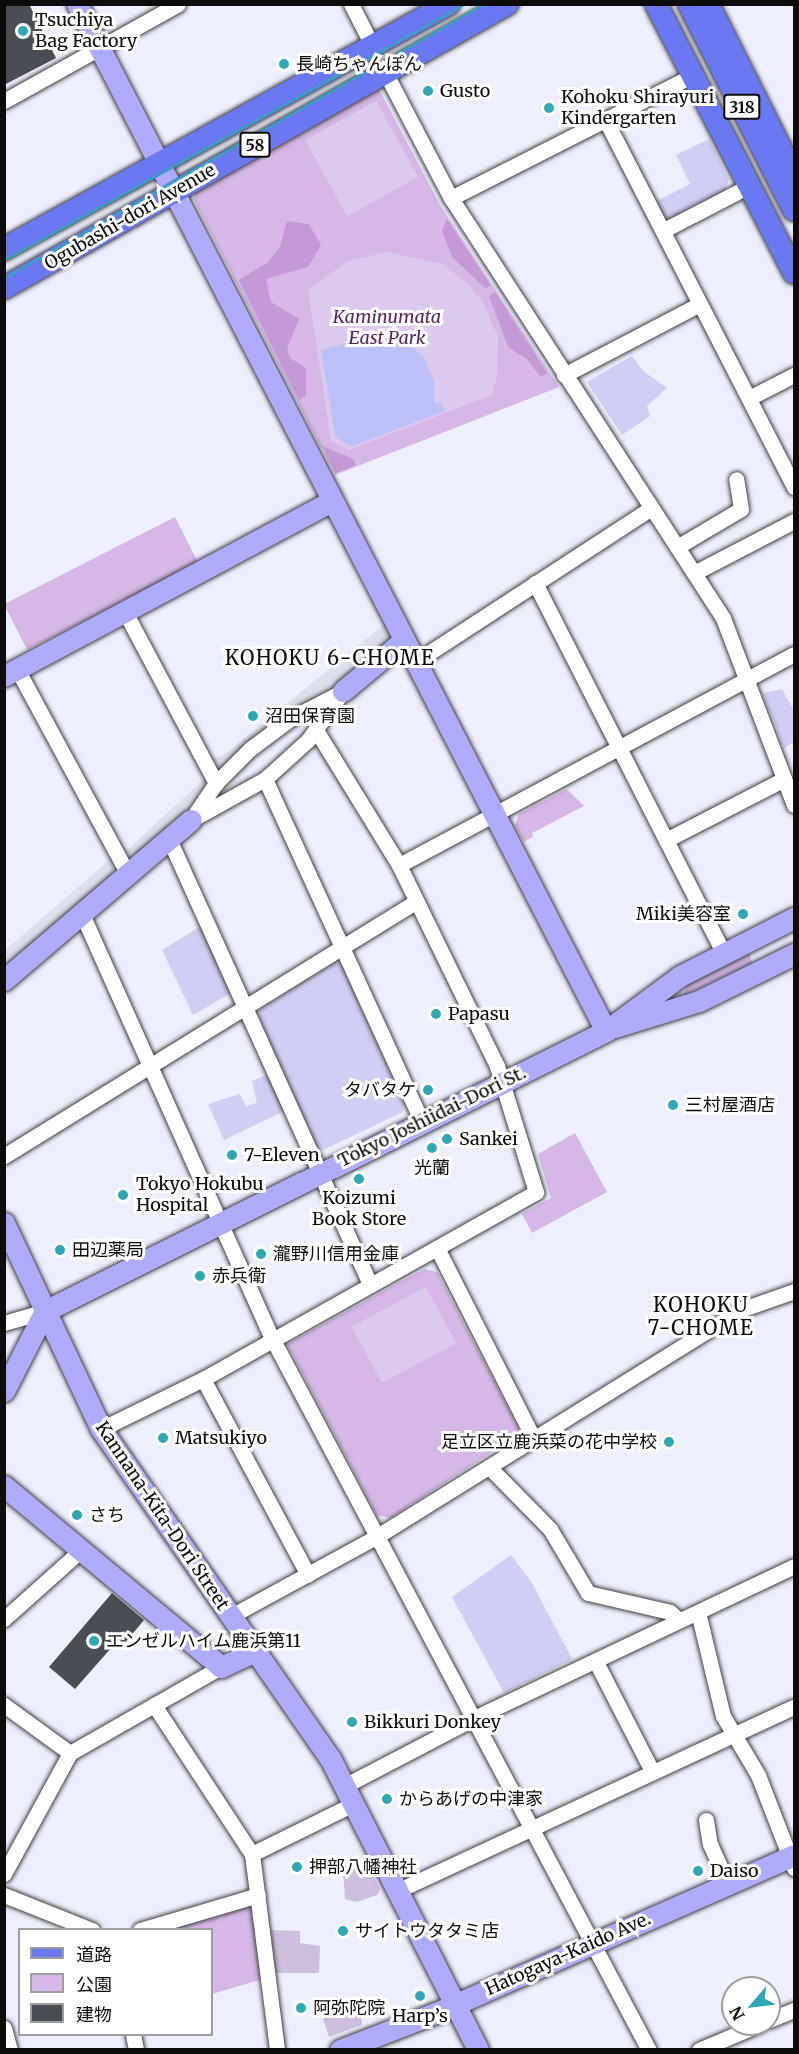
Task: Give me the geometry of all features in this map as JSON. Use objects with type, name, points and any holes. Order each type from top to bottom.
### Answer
[{"type":"main road","name":"Ogubashi-dori Avenue","points":[[4,249],[449,4]]},
{"type":"main road","name":"Ogubashi-dori Avenue","points":[[4,288],[507,4]]},
{"type":"main road","name":"318","points":[[656,4],[795,273]]},
{"type":"main road","name":"318","points":[[672,4],[795,244]]},
{"type":"main road","name":"318","points":[[689,4],[795,210]]},
{"type":"main road","name":"318","points":[[708,4],[795,175]]},
{"type":"street","points":[[77,4],[607,1030]]},
{"type":"street","points":[[4,101],[100,50],[178,4]]},
{"type":"street","points":[[351,4],[373,47]]},
{"type":"street","points":[[385,72],[451,198],[723,618],[795,805]]},
{"type":"street","points":[[451,198],[693,75]]},
{"type":"street","points":[[605,119],[795,487]]},
{"type":"street","points":[[664,230],[749,186]]},
{"type":"street","points":[[564,375],[700,304]]},
{"type":"street","points":[[749,398],[795,375]]},
{"type":"street","points":[[677,547],[741,510],[736,479]]},
{"type":"street","points":[[128,874],[11,672],[332,501]]},
{"type":"street","points":[[415,662],[651,508]]},
{"type":"street","points":[[693,573],[795,521]]},
{"type":"street","points":[[535,583],[724,954]]},
{"type":"street","points":[[125,612],[216,783]]},
{"type":"street","points":[[192,820],[216,783],[278,727],[343,692],[404,640]]},
{"type":"street","points":[[399,865],[795,654]]},
{"type":"street","points":[[4,980],[192,820],[265,779],[316,730],[343,692]]},
{"type":"street","points":[[101,1429],[203,1379],[536,1192],[503,1082],[417,901],[399,865],[316,730]]},
{"type":"street","points":[[265,779],[422,1122]]},
{"type":"street","points":[[666,840],[784,779]]},
{"type":"street","points":[[169,839],[370,1285]]},
{"type":"street","points":[[4,1156],[417,901]]},
{"type":"street","points":[[82,914],[273,1340],[649,2049]]},
{"type":"street","name":"Tokyo Joshiidai-Dori St.","points":[[607,1030],[657,990],[795,918]]},
{"type":"street","points":[[754,939],[768,967]]},
{"type":"street","name":"Tokyo Joshiidai-Dori St.","points":[[45,1311],[607,1030],[699,1001],[795,954]]},
{"type":"street","name":"Kannana-Kita-Dori Street","points":[[4,1223],[101,1429],[256,1651],[351,1794],[478,2049]]},
{"type":"street","points":[[437,1248],[534,1439]]},
{"type":"street","points":[[231,1616],[376,1538],[743,1309],[795,1291]]},
{"type":"street","points":[[4,1323],[45,1311]]},
{"type":"street","points":[[4,1391],[45,1311]]},
{"type":"street","points":[[203,1379],[308,1575]]},
{"type":"street","points":[[489,1467],[550,1529],[588,1593],[670,1612],[679,1620]]},
{"type":"street","points":[[4,1486],[221,1667]]},
{"type":"street","points":[[4,1619],[80,1551]]},
{"type":"street","points":[[252,1854],[474,1718],[795,1566]]},
{"type":"street","points":[[698,1612],[723,1716],[758,1775],[792,1860]]},
{"type":"street","points":[[4,1874],[70,1753],[221,1667],[256,1651]]},
{"type":"street","points":[[596,1662],[652,1771]]},
{"type":"street","points":[[4,1705],[70,1753]]},
{"type":"street","points":[[154,1705],[252,1854],[278,2049]]},
{"type":"street","points":[[399,1890],[652,1771],[795,1707]]},
{"type":"street","points":[[706,1820],[710,1844],[728,1884]]},
{"type":"street","name":"Hatogaya-Kaido Ave.","points":[[346,2048],[456,2004],[728,1884],[792,1860]]},
{"type":"street","points":[[4,1895],[89,1928]]},
{"type":"street","points":[[143,1928],[258,1895]]},
{"type":"street","points":[[4,2028],[10,2049]]},
{"type":"street","points":[[699,2049],[731,2036]]},
{"type":"shaded area","points":[[709,139],[729,179],[725,192],[671,220],[663,218],[655,202],[690,184],[676,155]]},
{"type":"shaded area","points":[[447,219],[491,286],[485,288],[452,257],[442,231]]},
{"type":"shaded area","points":[[287,221],[309,224],[321,245],[308,267],[266,279],[271,302],[299,319],[287,349],[290,358],[306,368],[306,396],[299,400],[239,280],[268,262],[280,247]]},
{"type":"shaded area","points":[[495,292],[547,373],[545,375],[540,376],[527,359],[508,347],[489,296]]},
{"type":"shaded area","points":[[632,356],[643,371],[667,388],[647,406],[650,416],[622,435],[587,382]]},
{"type":"shaded area","points":[[323,446],[353,459],[356,465],[336,473]]},
{"type":"shaded area","points":[[387,622],[391,638],[338,685],[223,768],[213,767],[209,761],[225,754]]},
{"type":"shaded area","points":[[782,689],[794,711],[794,742],[784,748],[763,693]]},
{"type":"shaded area","points":[[206,777],[202,799],[135,856],[125,852]]},
{"type":"shaded area","points":[[112,858],[114,875],[5,969],[5,950]]},
{"type":"shaded area","points":[[201,926],[231,993],[193,1015],[162,950]]},
{"type":"shaded area","points":[[336,962],[342,965],[404,1104],[403,1112],[323,1150],[317,1147],[259,1019],[260,1009]]},
{"type":"shaded area","points":[[268,1074],[284,1111],[224,1140],[208,1104],[240,1094],[246,1106],[257,1103],[252,1081]]},
{"type":"shaded area","points":[[511,1555],[532,1583],[572,1659],[504,1693],[452,1597]]},
{"type":"shaded area","points":[[364,1858],[380,1889],[377,1895],[357,1902],[345,1899],[343,1867]]},
{"type":"shaded area","points":[[270,1930],[300,1931],[300,1943],[320,1946],[319,1973],[276,1973]]},
{"type":"shaded area","points":[[359,2003],[362,2025],[329,2037],[321,2013]]},
{"type":"green space","name":"Kaminumata East Park","points":[[379,89],[440,205],[559,387],[335,475],[194,200],[195,191]]},
{"type":"green space","points":[[376,101],[418,177],[347,216],[305,140]]},
{"type":"green space","points":[[387,252],[443,264],[470,286],[484,304],[498,337],[497,375],[492,395],[349,450],[331,441],[308,290],[348,261]],"holes":[[[382,333],[404,339],[424,357],[434,381],[434,403],[440,402],[445,411],[350,447],[335,436],[321,350]]]},
{"type":"green space","points":[[175,517],[198,562],[27,650],[4,604]]},
{"type":"green space","points":[[567,789],[584,806],[532,833],[533,837],[524,842],[515,825],[519,814]]},
{"type":"green space","points":[[749,950],[752,963],[683,996],[687,984]]},
{"type":"green space","points":[[575,1133],[607,1192],[532,1233],[522,1214],[551,1198],[538,1154]]},
{"type":"green space","points":[[424,1269],[437,1272],[521,1433],[390,1518],[377,1515],[287,1344]]},
{"type":"green space","points":[[426,1287],[456,1344],[382,1383],[352,1326]]},
{"type":"green space","points":[[248,1904],[254,1908],[263,1974],[259,1980],[213,1994],[213,1928],[164,1928]]},
{"type":"sand","points":[[382,333],[404,339],[424,357],[434,381],[434,403],[440,402],[445,411],[350,447],[335,436],[321,350]]},
{"type":"building","name":"Tsuchiya Bag Factory","points":[[4,4],[29,4],[56,58],[4,85]]},
{"type":"building","name":"エンゼルハイム鹿浜第11","points":[[112,1593],[144,1620],[124,1644],[119,1639],[75,1689],[49,1667]]},
{"type":"tram line","points":[[4,261],[466,4]]},
{"type":"tram line","points":[[4,279],[485,4]]},
{"type":"place","name":"Tsuchiya Bag Factory","points":[[23,31]]},
{"type":"place","name":"長崎ちゃんぽん","points":[[284,64]]},
{"type":"place","name":"Gusto","points":[[428,91]]},
{"type":"place","name":"Kohoku Shirayuri Kindergarten","points":[[549,108]]},
{"type":"place","name":"沼田保育園","points":[[253,716]]},
{"type":"place","name":"Miki美容室","points":[[743,914]]},
{"type":"place","name":"Papasu","points":[[436,1014]]},
{"type":"place","name":"タバタケ","points":[[428,1090]]},
{"type":"place","name":"三村屋酒店","points":[[673,1105]]},
{"type":"place","name":"Sankei","points":[[447,1139]]},
{"type":"place","name":"光蘭","points":[[432,1148]]},
{"type":"place","name":"7-Eleven","points":[[232,1155]]},
{"type":"place","name":"Koizumi Book Store","points":[[359,1179]]},
{"type":"place","name":"Tokyo Hokubu Hospital","points":[[123,1195]]},
{"type":"place","name":"田辺薬局","points":[[60,1250]]},
{"type":"place","name":"瀧野川信用金庫","points":[[261,1254]]},
{"type":"place","name":"赤兵衛","points":[[200,1276]]},
{"type":"place","name":"Matsukiyo","points":[[163,1438]]},
{"type":"place","name":"足立区立鹿浜菜の花中学校","points":[[669,1442]]},
{"type":"place","name":"さち","points":[[77,1515]]},
{"type":"place","name":"エンゼルハイム鹿浜第11","points":[[94,1641]]},
{"type":"place","name":"Bikkuri Donkey","points":[[352,1722]]},
{"type":"place","name":"からあげの中津家","points":[[387,1799]]},
{"type":"place","name":"押部八幡神社","points":[[297,1867]]},
{"type":"place","name":"Daiso","points":[[698,1871]]},
{"type":"place","name":"サイトウタタミ店","points":[[343,1931]]},
{"type":"place","name":"Harp’s","points":[[420,1996]]},
{"type":"place","name":"阿弥陀院","points":[[301,2008]]},
{"type":"district","name":"KOHOKU 6-CHOME","points":[[330,657]]},
{"type":"district","name":"KOHOKU 7-CHOME","points":[[701,1316]]}]
